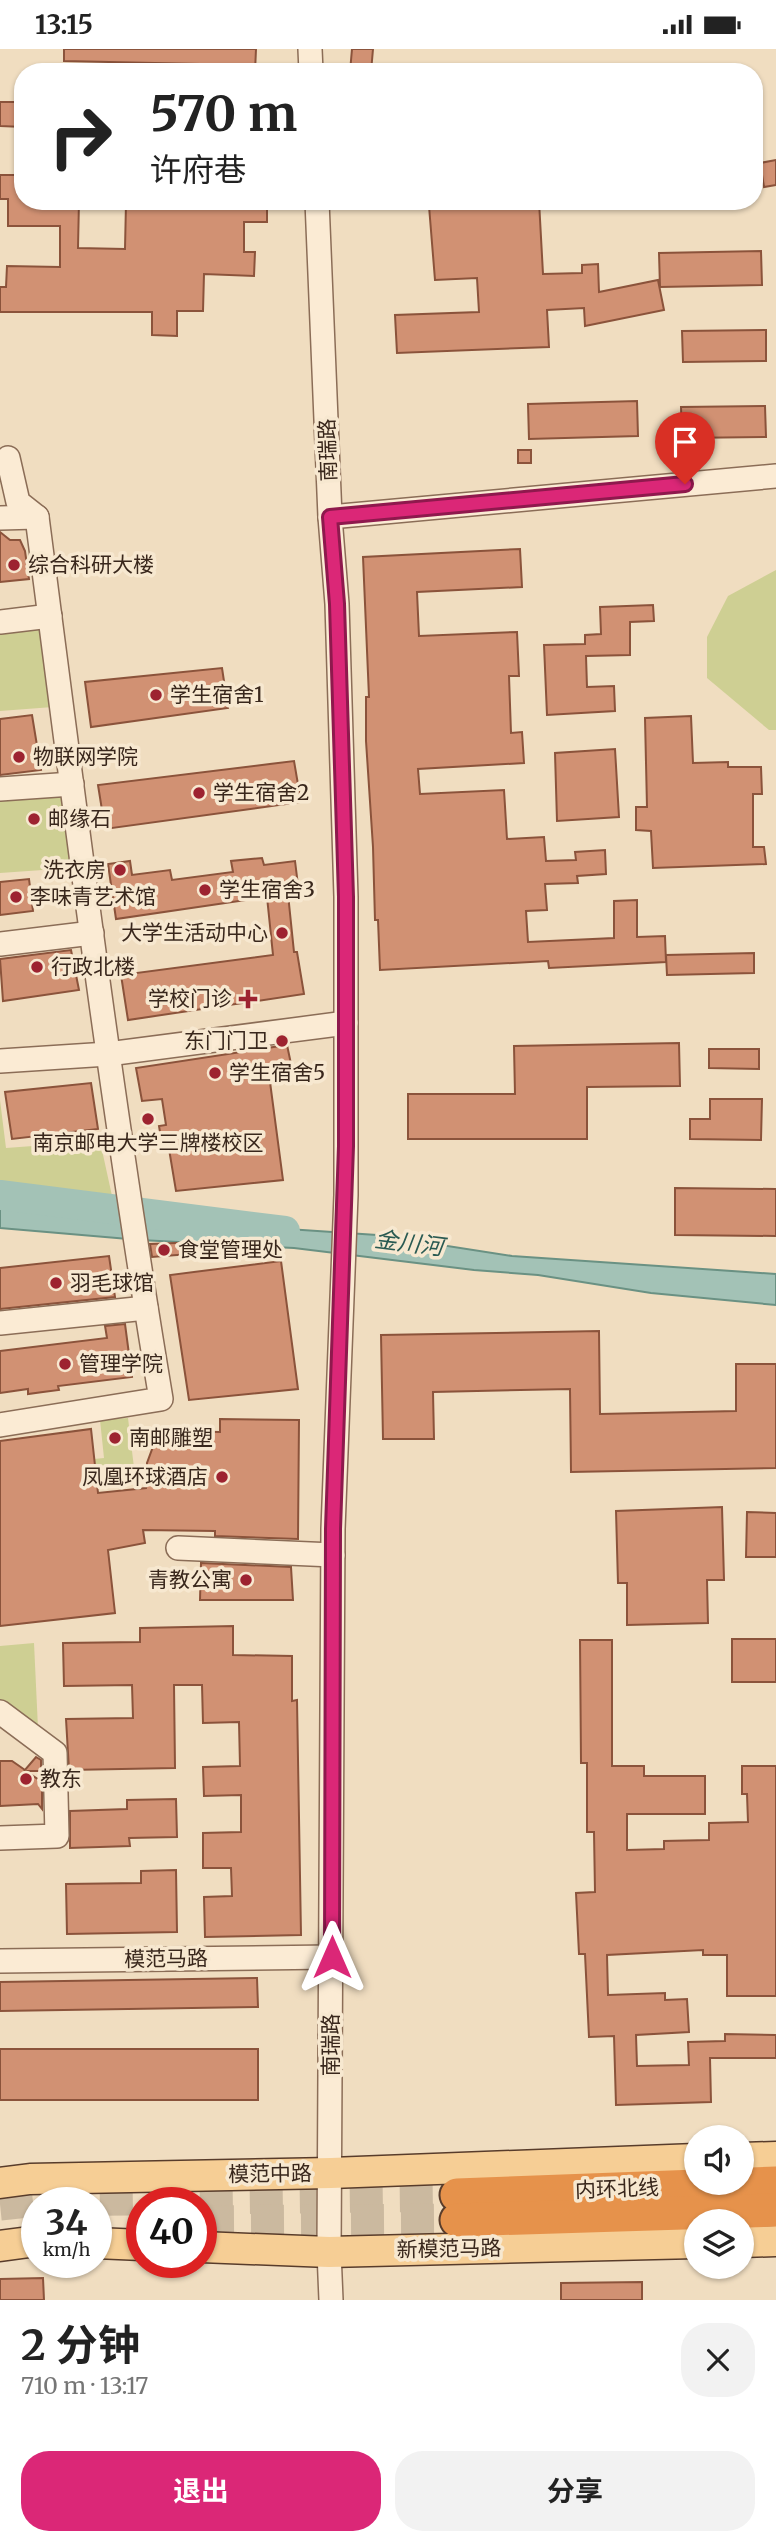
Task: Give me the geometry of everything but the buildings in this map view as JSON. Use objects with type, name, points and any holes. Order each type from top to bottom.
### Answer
[{"type":"highway","name":"内环北线","points":[[457,2208],[765,2200]]},
{"type":"main road","name":"模范中路","points":[[0,2183],[30,2179],[331,2173],[684,2159]]},
{"type":"main road","points":[[0,2246],[21,2243]]},
{"type":"main road","name":"新模范马路","points":[[217,2248],[329,2252],[684,2243]]},
{"type":"street","name":"南瑞路","points":[[317,210],[330,517],[337,604],[346,897],[346,1195],[333,1555],[329,2252],[331,2300]]},
{"type":"street","points":[[0,1425],[161,1399],[108,1054],[37,517],[18,502],[8,457]]},
{"type":"street","points":[[330,517],[776,475]]},
{"type":"street","points":[[0,518],[37,517]]},
{"type":"street","points":[[0,622],[50,616]]},
{"type":"street","points":[[0,789],[72,784]]},
{"type":"street","points":[[0,944],[92,933]]},
{"type":"street","points":[[0,1061],[108,1054],[346,1023]]},
{"type":"street","points":[[0,1323],[146,1308]]},
{"type":"street","points":[[178,1548],[333,1555]]},
{"type":"street","points":[[0,1712],[55,1753],[57,1836],[0,1838]]},
{"type":"street","name":"模范马路","points":[[0,1961],[332,1957]]},
{"type":"green space","points":[[776,570],[776,730],[769,730],[707,678],[707,637],[728,596]]},
{"type":"green space","points":[[40,625],[53,707],[0,711],[0,629]]},
{"type":"green space","points":[[61,791],[71,868],[0,873],[0,796]]},
{"type":"green space","points":[[0,1100],[6,1148],[100,1141],[114,1205],[0,1194]]},
{"type":"green space","points":[[128,1418],[135,1476],[96,1480],[94,1459],[104,1458],[100,1420]]},
{"type":"green space","points":[[34,1643],[38,1728],[0,1699],[0,1646]]},
{"type":"water","points":[[0,1204],[199,1223],[377,1235],[512,1256],[776,1274],[776,1305],[651,1293],[538,1275],[294,1248],[140,1240],[0,1228]]},
{"type":"waterway","name":"金川河","points":[[0,1195],[285,1231]]},
{"type":"tunnel","points":[[0,2204],[39,2200],[457,2195]]},
{"type":"tunnel","points":[[217,2222],[457,2220]]},
{"type":"place","name":"综合科研大楼","points":[[14,565]]},
{"type":"place","name":"学生宿舍1","points":[[156,695]]},
{"type":"place","name":"物联网学院","points":[[19,757]]},
{"type":"place","name":"学生宿舍2","points":[[199,793]]},
{"type":"place","name":"邮缘石","points":[[34,819]]},
{"type":"place","name":"洗衣房","points":[[120,870]]},
{"type":"place","name":"学生宿舍3","points":[[205,890]]},
{"type":"place","name":"李味青艺术馆","points":[[16,897]]},
{"type":"place","name":"大学生活动中心","points":[[282,933]]},
{"type":"place","name":"行政北楼","points":[[37,967]]},
{"type":"place","name":"学校门诊","points":[[248,999]]},
{"type":"place","name":"东门门卫","points":[[282,1041]]},
{"type":"place","name":"学生宿舍5","points":[[215,1073]]},
{"type":"place","name":"南京邮电大学三牌楼校区","points":[[148,1119]]},
{"type":"place","name":"食堂管理处","points":[[164,1250]]},
{"type":"place","name":"羽毛球馆","points":[[56,1283]]},
{"type":"place","name":"管理学院","points":[[65,1364]]},
{"type":"place","name":"南邮雕塑","points":[[115,1438]]},
{"type":"place","name":"凤凰环球酒店","points":[[222,1477]]},
{"type":"place","name":"青教公寓","points":[[246,1580]]},
{"type":"place","name":"教东","points":[[26,1779]]},
{"type":"route","points":[[332,1957],[333,1529],[346,1195],[346,897],[337,604],[330,517],[685,484]]}]
